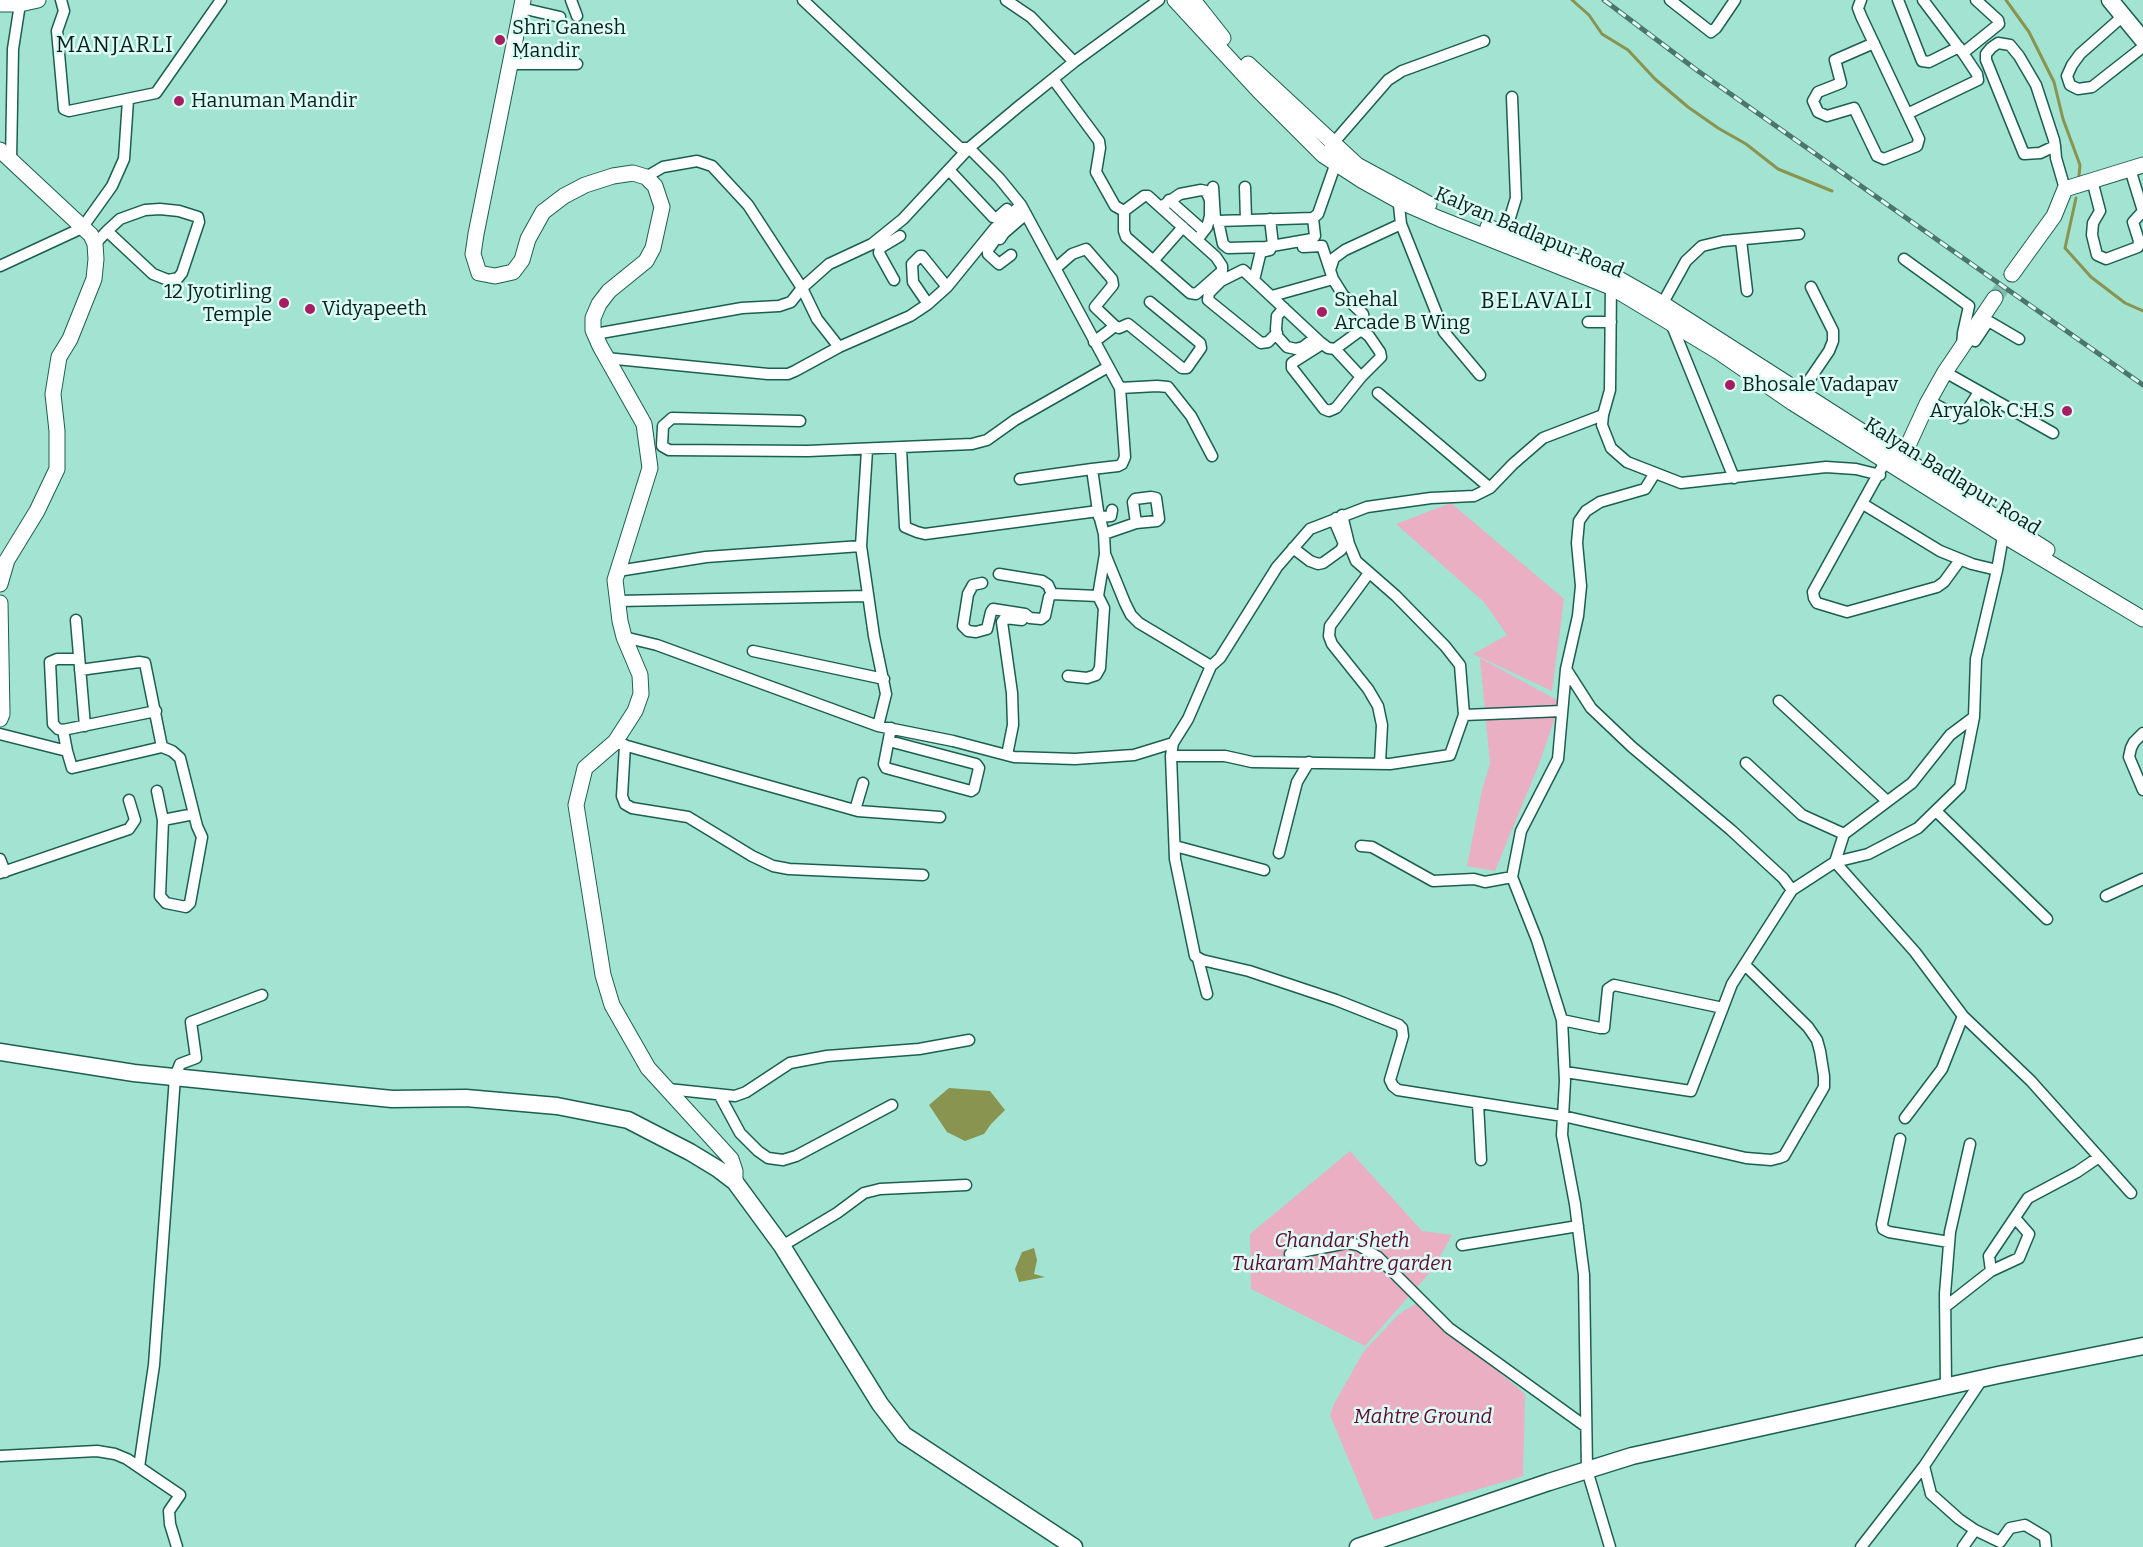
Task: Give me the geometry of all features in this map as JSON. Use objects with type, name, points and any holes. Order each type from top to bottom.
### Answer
[{"type":"main road","points":[[2110,0],[2143,23]]},
{"type":"main road","points":[[2123,8],[2143,40]]},
{"type":"main road","points":[[0,1052],[175,1077],[392,1099],[466,1098],[557,1106],[628,1120],[690,1152],[735,1182],[782,1246],[880,1404],[904,1435],[1074,1547]]},
{"type":"main road","points":[[1358,1547],[1587,1470],[1643,1454],[1983,1378],[2143,1346]]},
{"type":"street","points":[[0,4],[20,4],[38,0]]},
{"type":"street","points":[[62,0],[64,11],[57,31],[64,109],[69,111],[156,93],[221,0]]},
{"type":"street","points":[[571,0],[577,16]]},
{"type":"street","points":[[803,0],[960,148],[969,148],[999,178],[1022,206],[1094,342],[1116,378],[1120,388],[1125,457],[1122,464],[1020,479]]},
{"type":"street","points":[[1006,0],[1031,17],[1074,62]]},
{"type":"street","points":[[894,280],[879,252],[880,249],[899,235],[903,219],[969,148],[1074,62],[1159,0]]},
{"type":"street","name":"Kalyan Badlapur Road","points":[[1175,0],[1259,91],[1363,182],[1398,193],[1442,215],[1611,282],[1665,312],[2143,619]]},
{"type":"street","points":[[1193,0],[1219,34],[1333,154]]},
{"type":"street","points":[[1670,0],[1711,32],[1735,0]]},
{"type":"street","points":[[1861,0],[1858,8],[1919,139],[1918,145],[1881,159],[1877,156],[1854,108],[1827,116],[1818,112],[1814,97],[1818,92],[1841,83],[1835,60],[1874,43]]},
{"type":"street","points":[[1898,0],[1922,61],[1929,62],[1961,50],[1999,24],[1998,20],[1976,0]]},
{"type":"street","points":[[1907,114],[1978,80],[1977,74],[1961,50],[1923,0]]},
{"type":"street","points":[[11,161],[13,50],[20,4]]},
{"type":"street","points":[[560,17],[522,4],[473,254],[479,273],[495,276],[513,272],[522,260],[528,239],[543,212],[564,196],[585,185],[613,176],[633,174],[646,177],[655,186],[662,207],[653,248],[646,261],[609,291],[599,304],[593,318],[595,334],[606,358],[644,424],[650,468],[615,580],[624,638],[640,675],[641,694],[620,744],[622,796],[625,804],[632,808],[688,817],[752,856],[773,866],[789,869],[923,875]]},
{"type":"street","points":[[2123,8],[2080,54],[2068,73],[2067,80],[2070,85],[2078,89],[2092,87],[2143,47]]},
{"type":"street","points":[[1218,221],[1313,218],[1318,214],[1333,154],[1388,80],[1402,71],[1484,41]]},
{"type":"street","points":[[2012,274],[2054,216],[2065,189],[2055,146],[2036,85],[2010,45],[1998,43],[1986,54],[1986,60],[2024,154],[2040,153],[2055,146]]},
{"type":"street","points":[[511,64],[577,64]]},
{"type":"street","points":[[1053,79],[1099,141],[1096,172],[1115,206],[1124,211]]},
{"type":"street","points":[[1506,240],[1516,198],[1512,97]]},
{"type":"street","points":[[0,266],[82,228],[112,186],[124,159],[128,100]]},
{"type":"street","points":[[0,150],[91,235],[95,244],[94,279],[70,339],[59,357],[53,394],[57,431],[57,469],[37,512],[7,560],[0,584]]},
{"type":"street","points":[[646,177],[663,167],[697,161],[712,166],[748,205],[802,288],[817,319],[839,347]]},
{"type":"street","points":[[2065,189],[2092,180],[2137,167],[2143,211],[2133,222],[2139,241],[2138,247],[2106,259],[2097,255],[2092,235],[2093,223],[2100,211],[2092,180]]},
{"type":"street","points":[[949,170],[993,217],[997,218],[1022,206]]},
{"type":"street","points":[[1213,187],[1215,219],[1218,221],[1223,244],[1228,248],[1266,247],[1312,239],[1316,236],[1313,218]]},
{"type":"street","points":[[1165,204],[1180,194],[1206,191],[1210,200],[1210,216],[1200,236]]},
{"type":"street","points":[[1398,193],[1401,224],[1444,332],[1480,375]]},
{"type":"street","points":[[1144,196],[1165,204],[1200,236],[1222,266],[1222,271],[1197,294],[1190,293],[1126,237],[1124,211],[1144,196]]},
{"type":"street","points":[[1246,220],[1249,197]]},
{"type":"street","points":[[1165,204],[1183,227],[1200,236]]},
{"type":"street","points":[[606,358],[778,375],[795,371],[839,347],[910,316],[928,304],[947,287],[995,228],[1022,206]]},
{"type":"street","points":[[1000,239],[1022,206]]},
{"type":"street","points":[[95,244],[107,231],[120,219],[145,210],[179,211],[198,217],[200,222],[182,273],[177,278],[168,280],[153,274],[107,231]]},
{"type":"street","points":[[1270,219],[1273,245]]},
{"type":"street","points":[[1331,274],[1334,258],[1340,253],[1401,224]]},
{"type":"street","points":[[1154,261],[1183,227]]},
{"type":"street","points":[[995,228],[995,240],[988,254],[999,264],[1011,255]]},
{"type":"street","points":[[1734,478],[1665,312],[1686,261],[1701,246],[1799,234]]},
{"type":"street","points":[[595,334],[742,308],[779,306],[790,302],[829,264],[872,244],[899,235]]},
{"type":"street","points":[[1741,240],[1746,278],[1743,292]]},
{"type":"street","points":[[1254,280],[1262,252],[1288,247],[1322,246],[1331,274],[1343,295],[1363,314],[1364,320],[1361,330],[1335,349]]},
{"type":"street","points":[[1056,268],[1072,254],[1086,249],[1112,279],[1113,285],[1095,306],[1079,314]]},
{"type":"street","points":[[928,304],[913,282],[912,264],[920,256],[947,287]]},
{"type":"street","points":[[1904,259],[1969,306],[1963,333],[1965,343]]},
{"type":"street","points":[[1277,333],[1268,342],[1261,343],[1208,300],[1209,293],[1221,281],[1244,270],[1319,341],[1328,348],[1335,349],[1361,377]]},
{"type":"street","points":[[1272,296],[1331,274]]},
{"type":"street","points":[[1611,282],[1610,390],[1602,425],[1611,448],[1627,462],[1681,483],[1826,467],[1856,469],[1880,475]]},
{"type":"street","points":[[1797,398],[1829,351],[1833,341],[1833,331],[1811,287]]},
{"type":"street","points":[[1960,560],[1944,582],[1936,587],[1847,612],[1817,603],[1814,598],[1813,592],[1880,475],[1896,462],[1945,372],[1995,298]]},
{"type":"street","points":[[1095,306],[1114,326],[1119,328],[1128,324],[1182,368],[1187,368],[1201,348],[1200,342],[1150,302]]},
{"type":"street","points":[[1284,308],[1277,316],[1277,336],[1287,347],[1296,350],[1319,341]]},
{"type":"street","points":[[1588,322],[1611,322]]},
{"type":"street","points":[[1965,343],[1975,341],[1990,322],[2019,339]]},
{"type":"street","points":[[1094,342],[1114,326]]},
{"type":"street","points":[[1319,341],[1292,363],[1292,368],[1324,409],[1329,411],[1336,408],[1381,357],[1369,336],[1361,330]]},
{"type":"street","points":[[800,421],[672,418],[663,426],[662,446],[669,450],[867,450],[972,444],[987,440],[1015,420],[1108,367]]},
{"type":"street","points":[[1945,372],[2053,433]]},
{"type":"street","points":[[1120,388],[1168,387],[1191,416],[1212,456]]},
{"type":"street","points":[[1929,400],[1960,418],[1963,417],[1979,392]]},
{"type":"street","points":[[1378,393],[1491,488]]},
{"type":"street","points":[[1207,994],[1198,958],[1193,952],[1176,858],[1173,743],[1188,719],[1211,666],[1226,648],[1277,567],[1310,529],[1367,507],[1431,498],[1474,496],[1491,488],[1513,464],[1543,438],[1603,415]]},
{"type":"street","points":[[901,448],[905,527],[917,532],[925,534],[1099,514],[1111,516],[1112,510]]},
{"type":"street","points":[[867,450],[861,546],[874,636],[886,694],[878,726]]},
{"type":"street","points":[[1068,676],[1087,678],[1096,675],[1100,668],[1104,608],[1098,596],[1105,554],[1104,534],[1092,469]]},
{"type":"street","points":[[1610,1547],[1587,1470],[1584,1275],[1562,1135],[1565,1072],[1562,1020],[1538,940],[1512,877],[1521,831],[1558,759],[1566,669],[1578,616],[1581,586],[1577,543],[1579,521],[1586,511],[1600,502],[1645,489],[1654,473]]},
{"type":"street","points":[[1863,504],[1940,551],[1960,560],[1997,570]]},
{"type":"street","points":[[1293,548],[1310,561],[1323,563],[1341,550],[1344,544],[1336,525],[1339,517]]},
{"type":"street","points":[[1172,756],[1225,756],[1252,762],[1390,764],[1450,755],[1464,715],[1460,665],[1420,621],[1356,561],[1339,517]]},
{"type":"street","points":[[1104,534],[1136,523]]},
{"type":"street","points":[[1565,1072],[1691,1091],[1732,984],[1792,890],[1835,862],[1868,854],[1918,828],[1960,787],[1974,717],[1976,659],[2004,529],[2143,607]]},
{"type":"street","points":[[618,571],[706,558],[861,546]]},
{"type":"street","points":[[1105,554],[1128,609],[1139,623],[1211,666]]},
{"type":"street","points":[[1369,573],[1329,626],[1329,636],[1332,644],[1368,689],[1378,706],[1382,725],[1380,763]]},
{"type":"street","points":[[999,574],[1041,580],[1048,585],[1052,594]]},
{"type":"street","points":[[982,584],[973,585],[968,594],[963,626],[968,631],[976,632],[987,629],[993,609],[1041,619],[1046,616],[1049,597],[1052,594]]},
{"type":"street","points":[[1052,594],[1098,596]]},
{"type":"street","points":[[618,601],[868,596]]},
{"type":"street","points":[[0,603],[2,714],[0,719]]},
{"type":"street","points":[[1007,755],[1013,725],[1012,693],[1002,622],[1005,618],[1040,622]]},
{"type":"street","points":[[76,620],[84,726]]},
{"type":"street","points":[[624,638],[657,645],[878,726],[1007,755],[1075,759],[1134,755],[1173,743]]},
{"type":"street","points":[[753,651],[884,679]]},
{"type":"street","points":[[156,711],[63,730],[56,728],[53,724],[50,662],[57,659],[80,665],[145,663],[156,711],[162,747]]},
{"type":"street","points":[[1566,669],[1592,708],[1632,747],[1731,830],[1783,878],[1792,890]]},
{"type":"street","points":[[1779,701],[1887,801]]},
{"type":"street","points":[[1464,715],[1562,711]]},
{"type":"street","points":[[1835,862],[1844,834],[1912,783],[1950,735],[1974,717]]},
{"type":"street","points":[[889,741],[976,764],[979,768],[974,789],[971,791],[886,768],[884,764],[891,728]]},
{"type":"street","points":[[63,730],[70,766],[74,768],[162,747],[172,751],[180,758],[202,842],[190,903],[186,907],[166,903],[160,896],[163,820],[157,791]]},
{"type":"street","points":[[2143,733],[2134,742],[2129,757],[2143,790]]},
{"type":"street","points":[[0,734],[67,751]]},
{"type":"street","points":[[620,744],[855,810],[940,817]]},
{"type":"street","points":[[620,744],[585,768],[576,804],[603,975],[612,1005],[648,1068],[731,1159],[735,1171],[735,1182]]},
{"type":"street","points":[[1280,853],[1297,782],[1309,762]]},
{"type":"street","points":[[1746,762],[1802,815],[1844,834]]},
{"type":"street","points":[[855,810],[863,783]]},
{"type":"street","points":[[0,859],[2,872],[129,829],[135,820],[129,801]]},
{"type":"street","points":[[1936,811],[2047,919]]},
{"type":"street","points":[[163,820],[194,814]]},
{"type":"street","points":[[1175,846],[1264,870]]},
{"type":"street","points":[[1361,846],[1372,847],[1433,881],[1474,879],[1485,882],[1512,877]]},
{"type":"street","points":[[1835,862],[1915,952],[1963,1016],[2031,1081],[2131,1193]]},
{"type":"street","points":[[2106,896],[2143,879]]},
{"type":"street","points":[[1198,958],[1249,971],[1336,1000],[1399,1025],[1404,1036],[1390,1080],[1398,1090],[1563,1116],[1746,1158],[1771,1160],[1784,1156],[1824,1087],[1824,1076],[1817,1040],[1808,1027],[1744,965]]},
{"type":"street","points":[[1562,1020],[1604,1028],[1608,989],[1614,985],[1723,1008]]},
{"type":"street","points":[[139,1467],[154,1365],[175,1077],[180,1064],[196,1058],[190,1029],[191,1022],[262,995]]},
{"type":"street","points":[[1905,1118],[1942,1069],[1963,1016]]},
{"type":"street","points":[[668,1089],[735,1096],[746,1092],[790,1063],[827,1056],[919,1049],[969,1040]]},
{"type":"street","points":[[720,1096],[740,1133],[768,1158],[783,1160],[796,1156],[892,1106]]},
{"type":"street","points":[[1478,1103],[1481,1160]]},
{"type":"street","points":[[1900,1139],[1882,1224],[1883,1229],[1949,1242]]},
{"type":"street","points":[[1946,1386],[1945,1307],[1949,1242],[1970,1144]]},
{"type":"street","points":[[1991,1271],[1989,1256],[2028,1198],[2077,1172],[2099,1157]]},
{"type":"street","points":[[782,1246],[837,1213],[864,1193],[880,1189],[966,1185]]},
{"type":"street","points":[[1945,1307],[1991,1271],[2019,1258],[2029,1234],[2015,1218]]},
{"type":"street","points":[[1462,1245],[1578,1226]]},
{"type":"street","points":[[1290,1254],[1347,1243],[1358,1245],[1378,1257],[1449,1328],[1585,1426]]},
{"type":"street","points":[[1861,1547],[1924,1466],[1983,1378]]},
{"type":"street","points":[[0,1456],[97,1451],[127,1458],[180,1495],[169,1511],[170,1524],[177,1547]]},
{"type":"street","points":[[1924,1466],[1931,1494],[1975,1530],[1999,1544],[2010,1528],[2025,1525],[2045,1537],[2046,1547]]},
{"type":"street","points":[[1963,1547],[1975,1530]]},
{"type":"green space","points":[[1451,503],[1564,599],[1552,691],[1473,654],[1507,635],[1484,602],[1396,524]]},
{"type":"green space","points":[[1480,658],[1559,701],[1539,764],[1495,871],[1467,866],[1482,790],[1490,764]]},
{"type":"green space","name":"Chandar Sheth Tukaram Mahtre garden","points":[[1350,1151],[1422,1231],[1452,1235],[1433,1269],[1365,1346],[1251,1289],[1250,1234]]},
{"type":"green space","name":"Mahtre Ground","points":[[1417,1303],[1525,1394],[1523,1476],[1374,1520],[1330,1415],[1364,1351],[1399,1314]]},
{"type":"shaded area","points":[[949,1088],[990,1091],[1005,1110],[984,1134],[965,1141],[947,1132],[929,1105]]},
{"type":"shaded area","points":[[1034,1248],[1037,1260],[1034,1274],[1045,1277],[1019,1282],[1015,1269],[1022,1252]]},
{"type":"waterway","points":[[1572,0],[1589,15],[1602,34],[1628,50],[1655,79],[1688,107],[1746,144],[1778,169],[1832,191]]},
{"type":"waterway","points":[[2006,0],[2029,32],[2054,82],[2063,119],[2080,165],[2079,176]]},
{"type":"waterway","points":[[2076,198],[2065,248],[2091,277],[2125,303],[2143,311]]},
{"type":"tunnel","points":[[1995,298],[2012,274]]},
{"type":"railway","points":[[1604,0],[1698,71],[2143,385]]},
{"type":"place","name":"Shri Ganesh Mandir","points":[[500,40]]},
{"type":"place","name":"Hanuman Mandir","points":[[179,101]]},
{"type":"place","name":"12 Jyotirling Temple","points":[[284,303]]},
{"type":"place","name":"Vidyapeeth","points":[[310,309]]},
{"type":"place","name":"Snehal Arcade B Wing","points":[[1322,312]]},
{"type":"place","name":"Bhosale Vadapav","points":[[1730,385]]},
{"type":"place","name":"Aryalok C.H.S","points":[[2067,411]]},
{"type":"district","name":"MANJARLI","points":[[115,46]]},
{"type":"district","name":"BELAVALI","points":[[1537,302]]}]
